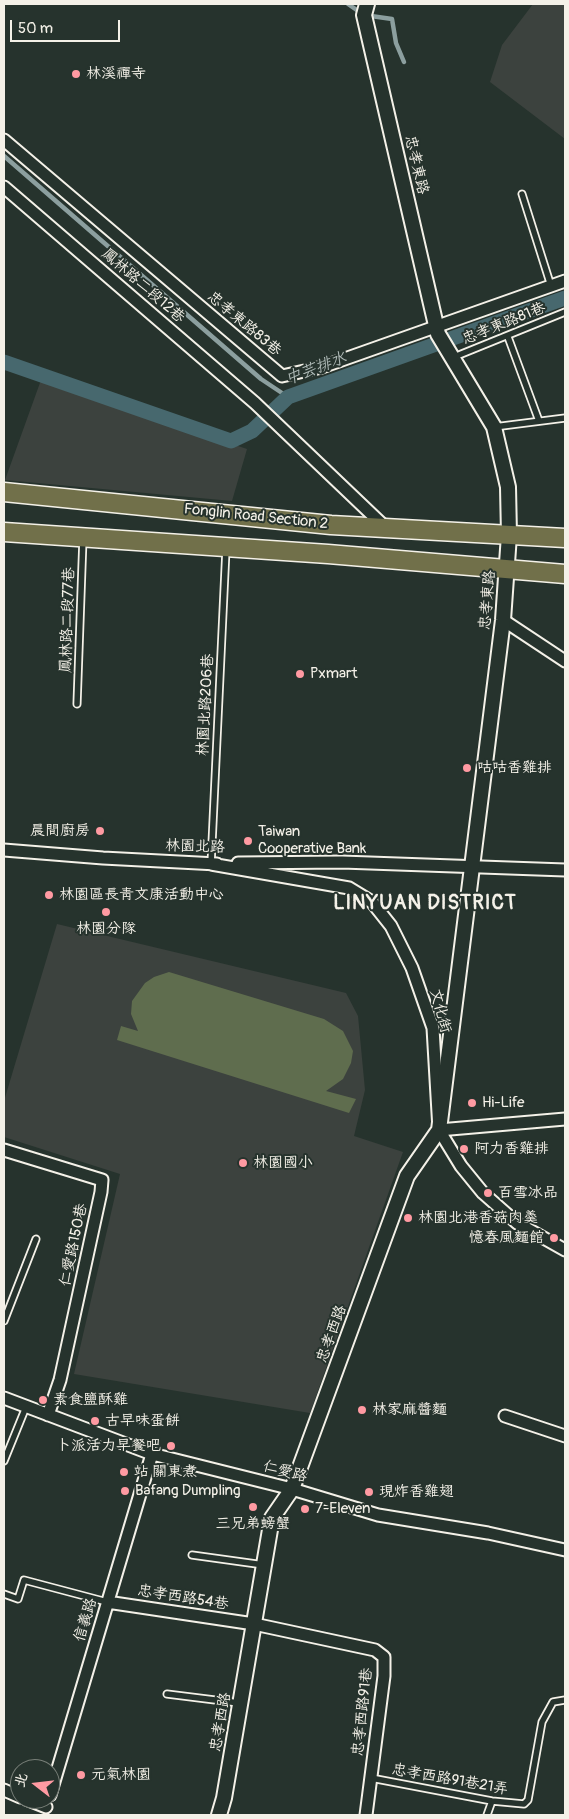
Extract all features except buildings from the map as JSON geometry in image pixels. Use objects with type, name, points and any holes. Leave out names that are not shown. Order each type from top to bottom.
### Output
[{"type":"main road","name":"Fonglin Road Section 2","points":[[4,492],[387,529],[565,538]]},
{"type":"main road","name":"Fonglin Road Section 2","points":[[4,532],[565,574]]},
{"type":"street","name":"忠孝東路","points":[[367,4],[364,15],[438,330],[449,354],[494,427],[508,487],[510,535],[504,620],[474,865]]},
{"type":"street","name":"忠孝東路83巷","points":[[7,148],[282,376],[322,367],[438,330],[565,281]]},
{"type":"street","name":"鳳林路二段12巷","points":[[4,187],[261,408],[387,529]]},
{"type":"street","points":[[504,620],[565,661]]},
{"type":"street","name":"林園北路","points":[[4,850],[211,864],[342,862],[474,865],[565,870]]},
{"type":"street","name":"文化街","points":[[211,864],[349,888],[372,902],[391,926],[412,968],[433,1028],[439,1130],[461,1166],[483,1193],[517,1223],[565,1250]]},
{"type":"street","name":"忠孝西路","points":[[219,1815],[272,1518],[292,1489],[407,1176],[439,1130],[474,865]]},
{"type":"street","points":[[439,1130],[565,1119]]},
{"type":"street","name":"仁愛路150巷","points":[[4,1150],[102,1180],[60,1380],[48,1415]]},
{"type":"street","name":"仁愛路","points":[[4,1398],[152,1454],[292,1489],[378,1515],[488,1532],[565,1550]]},
{"type":"street","points":[[505,1416],[565,1436]]},
{"type":"street","name":"信義路","points":[[60,1762],[152,1454]]},
{"type":"street","name":"忠孝西路54巷","points":[[108,1602],[254,1624]]},
{"type":"street","name":"忠孝西路91巷","points":[[254,1624],[374,1650],[384,1657],[384,1676],[366,1815]]},
{"type":"lane","points":[[522,194],[551,286]]},
{"type":"lane","name":"忠孝東路81巷","points":[[449,354],[508,337],[565,312]]},
{"type":"lane","points":[[508,337],[539,421]]},
{"type":"lane","points":[[494,427],[565,418]]},
{"type":"lane","name":"鳳林路二段77巷","points":[[77,704],[83,537]]},
{"type":"lane","name":"林園北路206巷","points":[[211,864],[226,548]]},
{"type":"lane","points":[[4,1321],[36,1239]]},
{"type":"lane","points":[[4,1461],[26,1407]]},
{"type":"lane","points":[[192,1556],[264,1565]]},
{"type":"lane","points":[[4,1594],[18,1599],[24,1580],[108,1602]]},
{"type":"lane","points":[[167,1694],[240,1704]]},
{"type":"lane","name":"忠孝西路91巷21弄","points":[[371,1778],[492,1801],[524,1804],[528,1800],[542,1722],[553,1702],[565,1700]]},
{"type":"lane","points":[[487,1815],[492,1801]]},
{"type":"shaded area","points":[[533,4],[565,4],[565,139],[490,82],[502,45]]},
{"type":"shaded area","points":[[41,380],[247,449],[232,501],[5,480]]},
{"type":"shaded area","name":"林園國小","points":[[57,924],[346,993],[358,1016],[365,1090],[354,1136],[403,1152],[310,1413],[74,1374],[120,1174],[4,1137],[4,1101]]},
{"type":"green space","points":[[169,972],[324,1019],[343,1031],[353,1051],[351,1063],[343,1079],[326,1091],[356,1099],[349,1113],[117,1040],[121,1026],[138,1031],[131,1014],[132,1001],[145,983],[154,977]]},
{"type":"waterway","points":[[348,4],[364,15],[392,19],[396,43],[404,62]]},
{"type":"waterway","points":[[4,156],[261,379],[288,397]]},
{"type":"waterway","name":"中芸排水","points":[[4,362],[231,441],[252,431],[288,397],[565,298]]},
{"type":"place","name":"林溪禪寺","points":[[76,74]]},
{"type":"place","name":"Pxmart","points":[[300,674]]},
{"type":"place","name":"咕咕香雞排","points":[[467,768]]},
{"type":"place","name":"晨間廚房","points":[[100,831]]},
{"type":"place","name":"Taiwan Cooperative Bank","points":[[248,841]]},
{"type":"place","name":"林園區長青文康活動中心","points":[[49,895]]},
{"type":"place","name":"林園分隊","points":[[106,912]]},
{"type":"place","name":"Hi-Life","points":[[472,1103]]},
{"type":"place","name":"阿力香雞排","points":[[464,1149]]},
{"type":"place","name":"林園國小","points":[[243,1163]]},
{"type":"place","name":"百雪冰品","points":[[488,1193]]},
{"type":"place","name":"林園北港香菇肉羮","points":[[408,1218]]},
{"type":"place","name":"憶春風麵館","points":[[554,1238]]},
{"type":"place","name":"素食鹽酥雞","points":[[43,1400]]},
{"type":"place","name":"林家麻醬麵","points":[[362,1410]]},
{"type":"place","name":"古早味蛋餅","points":[[95,1421]]},
{"type":"place","name":"卜派活力早餐吧","points":[[171,1446]]},
{"type":"place","name":"站 關東煮","points":[[124,1472]]},
{"type":"place","name":"Bafang Dumpling","points":[[125,1491]]},
{"type":"place","name":"現炸香雞翅","points":[[369,1492]]},
{"type":"place","name":"三兄弟螃蟹","points":[[253,1507]]},
{"type":"place","name":"7-Eleven","points":[[305,1509]]},
{"type":"place","name":"元氣林園","points":[[81,1775]]},
{"type":"district","name":"LINYUAN DISTRICT","points":[[425,904]]}]
